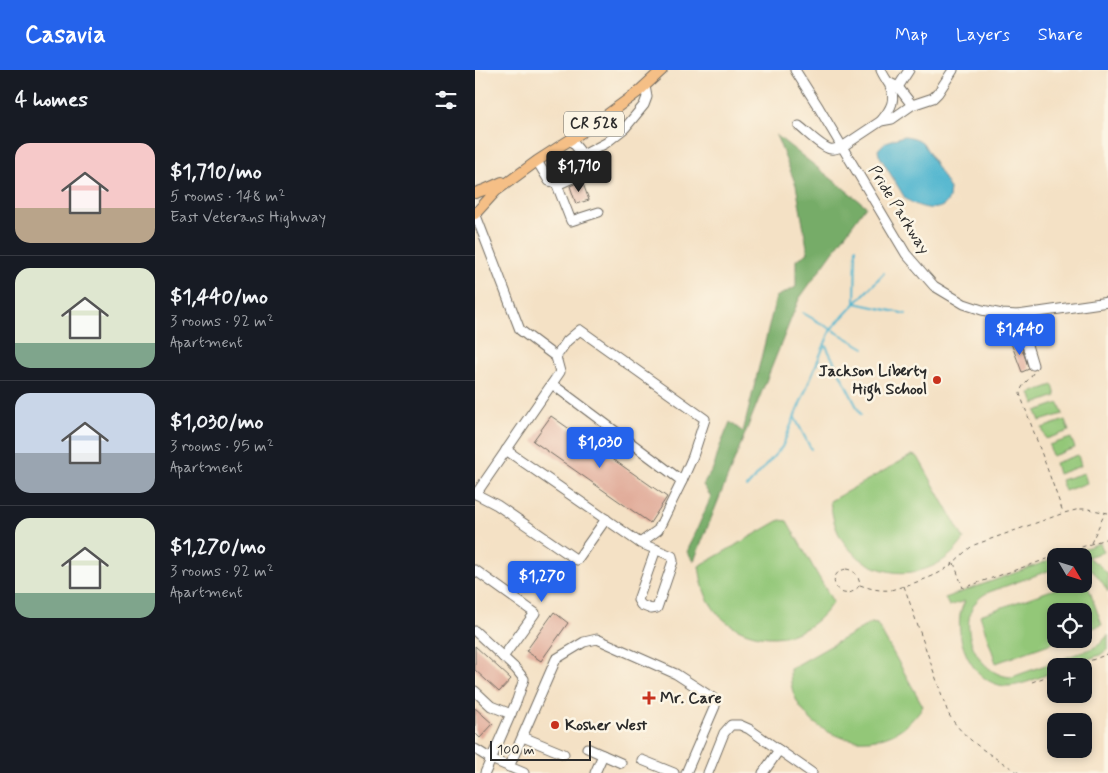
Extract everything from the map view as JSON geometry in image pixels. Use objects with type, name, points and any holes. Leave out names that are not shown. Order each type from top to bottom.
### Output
[{"type":"main road","name":"CR 528","points":[[475,213],[496,191],[537,161],[571,140],[645,86],[657,72]]},
{"type":"main road","points":[[475,193],[521,172]]},
{"type":"street","name":"Pride Parkway","points":[[795,70],[906,254],[934,286],[964,304],[1002,314],[1017,314],[1108,302]]},
{"type":"street","points":[[799,126],[825,146],[830,149],[836,149],[881,121],[889,112],[893,99],[892,90],[881,70]]},
{"type":"street","points":[[898,87],[909,70]]},
{"type":"street","points":[[881,121],[892,119],[912,105],[933,98],[953,70]]},
{"type":"street","points":[[888,82],[898,87],[912,105]]},
{"type":"street","points":[[554,165],[572,157],[583,155],[606,143],[625,128],[644,106],[647,97],[645,86]]},
{"type":"street","points":[[537,161],[549,181],[556,184],[591,170],[589,161],[571,140]]},
{"type":"street","points":[[550,153],[558,177],[556,184],[571,221],[599,212]]},
{"type":"street","points":[[475,213],[520,330],[556,357],[560,372],[476,493],[497,505],[577,560],[606,519]]},
{"type":"street","points":[[1017,314],[1033,365]]},
{"type":"street","points":[[556,357],[567,341],[580,330],[705,419],[693,456],[659,530],[641,543]]},
{"type":"street","points":[[552,384],[682,481]]},
{"type":"street","points":[[506,450],[641,543],[672,556],[673,561],[657,608],[651,608],[641,605],[638,600],[656,550]]},
{"type":"street","points":[[475,570],[535,613],[503,657]]},
{"type":"street","points":[[475,631],[516,669],[524,679],[517,700],[485,773]]},
{"type":"street","points":[[509,767],[557,659],[584,642],[597,639],[676,674],[713,698],[715,706],[686,773]]},
{"type":"street","points":[[475,691],[491,706],[511,714]]},
{"type":"street","points":[[708,773],[724,733],[731,726],[740,725],[749,729],[812,773]]},
{"type":"street","points":[[523,737],[564,754]]},
{"type":"street","points":[[587,748],[621,763]]},
{"type":"street","points":[[475,749],[491,759],[524,773]]},
{"type":"street","points":[[763,773],[779,750]]},
{"type":"street","points":[[595,773],[603,755]]},
{"type":"street","points":[[642,760],[674,773]]},
{"type":"path","points":[[1033,365],[1034,372],[1021,388],[1020,394],[1064,513]]},
{"type":"path","points":[[860,585],[883,591],[903,586],[943,571],[974,545],[1080,509],[1107,513],[1091,544]]},
{"type":"path","points":[[954,562],[963,588],[1108,538]]},
{"type":"path","points":[[851,569],[857,575],[860,585],[852,593],[842,593],[835,586],[835,576],[841,570],[851,569]]},
{"type":"path","points":[[903,586],[948,713],[953,722],[971,740],[1019,773]]},
{"type":"path","points":[[1092,660],[1108,654]]},
{"type":"path","points":[[1032,682],[1047,676]]},
{"type":"green space","points":[[776,135],[866,206],[799,299],[694,561],[687,552],[711,497],[703,485],[714,467],[730,422],[743,432],[776,297],[796,287],[796,260],[808,253],[796,185]]},
{"type":"green space","points":[[1053,385],[1056,396],[1034,404],[1030,393]]},
{"type":"green space","points":[[1059,403],[1063,414],[1040,421],[1036,411]]},
{"type":"green space","points":[[1065,420],[1069,431],[1046,439],[1042,428]]},
{"type":"green space","points":[[1071,438],[1075,448],[1052,456],[1049,445]]},
{"type":"green space","points":[[912,455],[918,457],[964,539],[952,553],[938,564],[922,570],[905,573],[888,571],[871,565],[856,555],[843,541],[836,527],[830,501]]},
{"type":"green space","points":[[1078,455],[1081,466],[1058,474],[1055,463]]},
{"type":"green space","points":[[1084,473],[1087,483],[1065,491],[1061,480]]},
{"type":"green space","points":[[780,520],[787,521],[833,602],[815,622],[795,633],[768,637],[754,635],[729,623],[718,614],[706,594],[699,566]]},
{"type":"green space","points":[[1100,543],[1104,552],[1093,555],[1093,548],[1085,548]]},
{"type":"green space","points":[[1047,561],[1047,571],[989,592],[977,600],[971,612],[969,626],[971,640],[977,654],[986,666],[998,674],[1012,677],[1047,664],[1047,674],[1011,686],[994,683],[984,678],[969,660],[961,637],[960,615],[965,601],[949,606],[945,598]]},
{"type":"green space","points":[[1093,561],[1108,574],[1108,592],[1103,584],[1093,572]]},
{"type":"green space","points":[[1047,592],[1090,593],[1102,625],[1092,628],[1092,603],[1047,603],[1047,645],[996,663],[980,615]]},
{"type":"green space","points":[[871,623],[877,624],[923,706],[917,715],[892,734],[877,739],[848,739],[820,727],[809,718],[793,692],[790,669]]},
{"type":"green space","points":[[1108,635],[1108,649],[1091,658],[1065,658],[1093,648],[1100,644]]},
{"type":"water","points":[[904,136],[914,138],[923,143],[950,189],[946,204],[941,207],[922,207],[905,198],[879,155],[878,150],[883,144]]},
{"type":"building","points":[[582,181],[589,200],[576,204],[570,186]]},
{"type":"building","points":[[1019,340],[1029,369],[1022,372],[1011,343]]},
{"type":"building","points":[[551,416],[667,497],[650,523],[533,441]]},
{"type":"building","points":[[554,612],[568,623],[541,661],[526,651]]},
{"type":"building","points":[[475,646],[511,679],[499,692],[475,670]]},
{"type":"building","points":[[475,708],[493,724],[480,738],[475,733]]},
{"type":"waterway","points":[[856,248],[855,303],[906,314]]},
{"type":"waterway","points":[[747,487],[782,447],[831,329],[884,273]]},
{"type":"waterway","points":[[803,313],[864,348]]},
{"type":"waterway","points":[[826,346],[861,415]]},
{"type":"waterway","points":[[795,418],[811,449]]},
{"type":"place","name":"Jackson Liberty High School","points":[[937,380]]},
{"type":"place","name":"Mr. Care","points":[[649,698]]},
{"type":"place","name":"Kosher West","points":[[555,725]]}]
